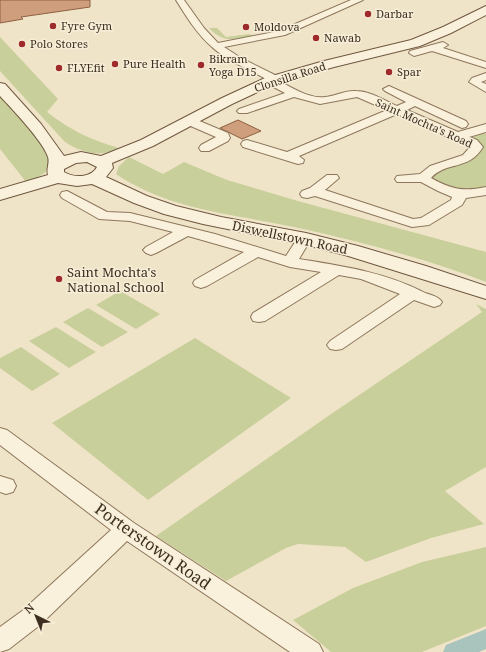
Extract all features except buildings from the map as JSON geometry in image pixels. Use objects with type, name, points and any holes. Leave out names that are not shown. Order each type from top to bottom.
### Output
[{"type":"street","name":"Saint Mochta's Road","points":[[180,0],[204,34],[216,46],[295,93],[320,101],[344,95],[360,95],[476,145],[477,150],[461,160],[428,172],[424,178]]},
{"type":"street","points":[[216,46],[282,33],[359,0]]},
{"type":"street","name":"Clonsilla Road","points":[[58,172],[64,179],[79,181],[227,101],[273,80],[329,64],[415,43],[447,30],[486,10]]},
{"type":"street","points":[[414,53],[446,44]]},
{"type":"street","points":[[433,48],[486,65]]},
{"type":"street","points":[[486,76],[474,82],[486,89]]},
{"type":"street","points":[[407,84],[385,91],[460,119]]},
{"type":"street","points":[[0,87],[45,138],[57,156],[58,172]]},
{"type":"street","points":[[243,109],[295,93]]},
{"type":"street","points":[[247,144],[294,158],[395,109],[415,102]]},
{"type":"street","points":[[190,121],[224,136],[224,138],[220,141],[205,148]]},
{"type":"street","points":[[458,136],[486,128]]},
{"type":"street","points":[[45,138],[65,151],[82,158]]},
{"type":"street","points":[[0,195],[58,172],[67,160],[82,158]]},
{"type":"street","name":"Diswellstown Road","points":[[82,158],[90,158],[98,170],[137,198],[169,209],[209,220],[304,239],[384,259],[486,293]]},
{"type":"street","points":[[332,178],[310,193],[394,218],[417,223],[424,222],[454,204],[457,202],[460,195]]},
{"type":"street","points":[[402,179],[424,178],[427,181],[460,195],[470,195],[486,190]]},
{"type":"street","points":[[67,195],[104,216],[130,217],[210,237],[290,262],[365,275],[434,302]]},
{"type":"street","points":[[151,250],[186,231]]},
{"type":"street","points":[[290,262],[304,239]]},
{"type":"street","points":[[201,283],[256,252]]},
{"type":"street","points":[[259,317],[336,270]]},
{"type":"street","points":[[336,345],[413,293]]},
{"type":"street","name":"Porterstown Road","points":[[2,440],[126,529],[310,652]]},
{"type":"street","points":[[0,641],[31,618],[126,529]]},
{"type":"green space","points":[[209,28],[217,28],[226,37],[249,34],[254,36],[230,39],[214,33]]},
{"type":"green space","points":[[0,37],[58,99],[47,112],[81,134],[119,148],[110,152],[94,153],[78,149],[64,141],[0,71]]},
{"type":"green space","points":[[0,96],[52,156],[47,170],[27,183],[0,149]]},
{"type":"green space","points":[[484,133],[486,134],[486,187],[463,192],[431,179],[434,174],[472,159],[478,155],[483,149],[483,146],[474,140],[473,137]]},
{"type":"green space","points":[[129,157],[163,174],[184,162],[227,180],[298,201],[486,252],[486,282],[439,265],[367,244],[294,227],[202,209],[158,196],[136,186],[116,174],[119,166]]},
{"type":"green space","points":[[120,291],[160,314],[136,329],[96,305]]},
{"type":"green space","points":[[476,304],[486,309],[486,467],[445,491],[484,524],[431,538],[366,562],[345,547],[298,544],[286,548],[226,581],[156,536],[331,414],[482,312]]},
{"type":"green space","points":[[88,308],[128,332],[102,347],[63,322]]},
{"type":"green space","points":[[56,327],[96,352],[69,368],[29,341]]},
{"type":"green space","points":[[195,338],[291,398],[148,500],[52,423]]},
{"type":"green space","points":[[21,347],[60,374],[32,391],[0,368],[0,358]]},
{"type":"green space","points":[[486,547],[486,626],[422,652],[331,652],[293,620],[353,588],[422,562]]},
{"type":"waterway","points":[[454,652],[486,639]]},
{"type":"place","name":"Darbar","points":[[368,14]]},
{"type":"place","name":"Fyre Gym","points":[[53,26]]},
{"type":"place","name":"Moldova","points":[[246,27]]},
{"type":"place","name":"Nawab","points":[[316,38]]},
{"type":"place","name":"Polo Stores","points":[[22,44]]},
{"type":"place","name":"Pure Health","points":[[115,64]]},
{"type":"place","name":"Bikram Yoga D15","points":[[201,65]]},
{"type":"place","name":"FLYEfit","points":[[59,68]]},
{"type":"place","name":"Spar","points":[[389,72]]},
{"type":"place","name":"Saint Mochta's National School","points":[[59,279]]}]
